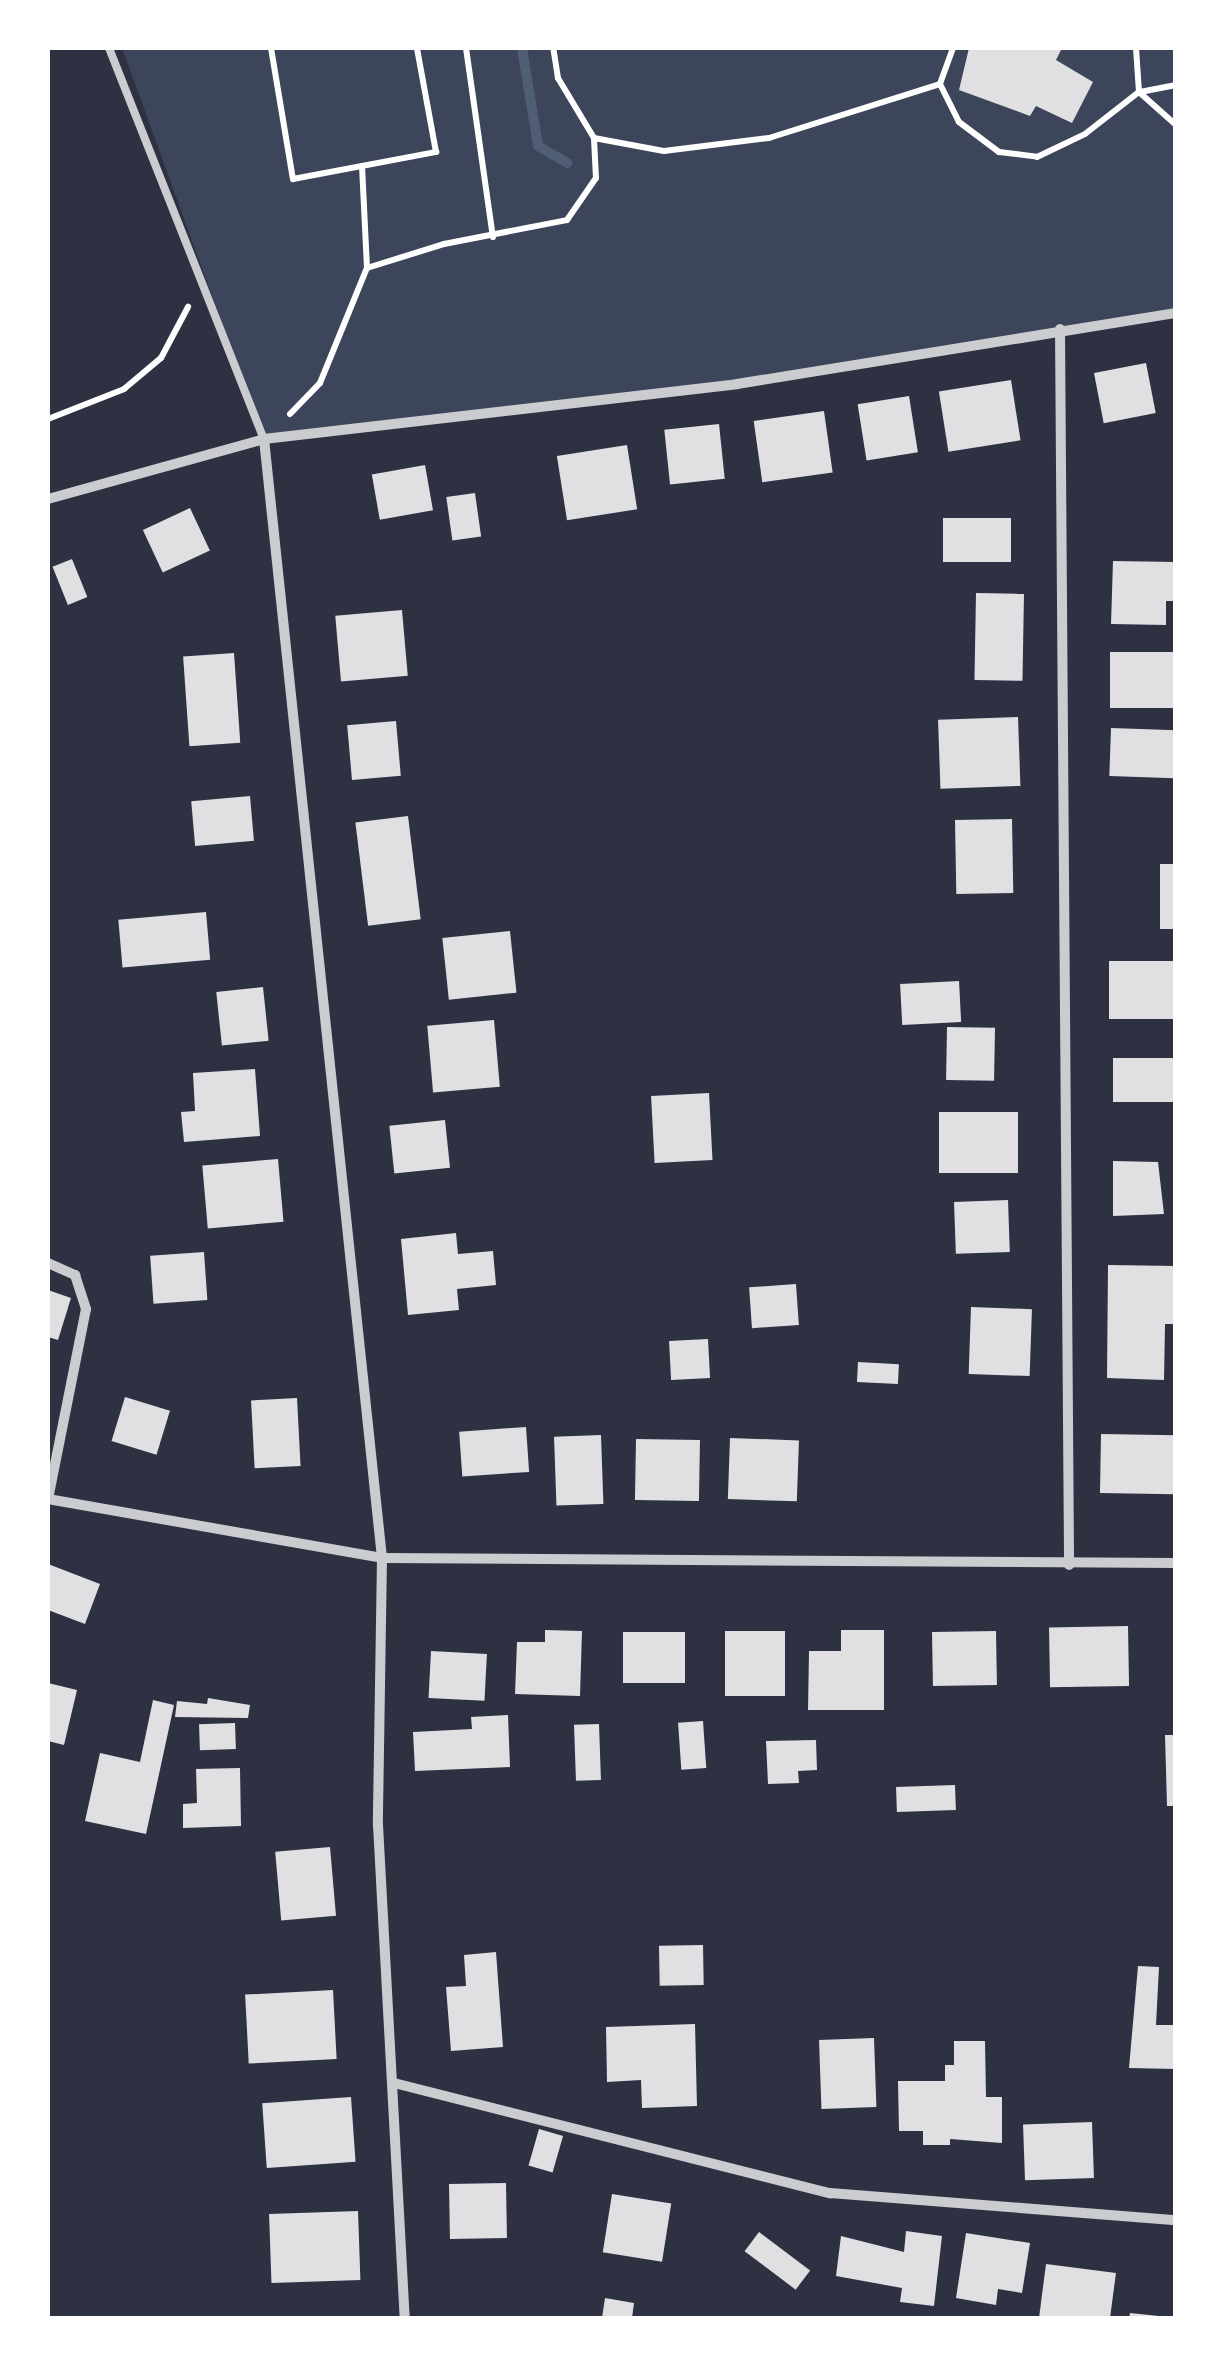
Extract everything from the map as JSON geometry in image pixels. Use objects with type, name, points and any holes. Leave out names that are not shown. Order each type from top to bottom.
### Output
[{"type":"street","points":[[48,499],[264,439],[738,384],[1176,313]]},
{"type":"street","points":[[1060,330],[1069,1565]]},
{"type":"street","points":[[264,439],[382,1558],[378,1824],[405,2318]]},
{"type":"street","points":[[48,1262],[75,1275],[86,1309],[48,1499],[382,1558],[1176,1563]]},
{"type":"street","points":[[394,2083],[830,2192],[1176,2220]]},
{"type":"lane","points":[[109,48],[197,279],[264,439]]},
{"type":"path","points":[[271,48],[293,179],[436,152],[417,48]]},
{"type":"path","points":[[466,48],[493,237]]},
{"type":"path","points":[[367,268],[444,244],[567,220],[596,178],[594,138],[558,78],[554,48]]},
{"type":"path","points":[[953,48],[940,84],[959,122],[999,152],[1037,158],[1085,134],[1140,92],[1176,84]]},
{"type":"path","points":[[1136,48],[1140,92],[1176,125]]},
{"type":"path","points":[[594,138],[664,150],[769,138],[940,84]]},
{"type":"path","points":[[264,439],[320,384],[367,268],[362,166]]},
{"type":"path","points":[[48,420],[124,389],[161,358],[186,316],[197,279]]},
{"type":"shaded area","points":[[122,48],[1175,48],[1175,315],[737,384],[264,439]]},
{"type":"building","points":[[969,48],[1062,48],[1056,60],[1093,82],[1072,123],[1036,106],[1030,116],[959,90]]},
{"type":"building","points":[[1146,363],[1156,413],[1104,423],[1094,373]]},
{"type":"building","points":[[1011,380],[1021,440],[948,452],[939,391]]},
{"type":"building","points":[[909,396],[918,452],[867,460],[858,404]]},
{"type":"building","points":[[824,411],[833,472],[762,482],[754,421]]},
{"type":"building","points":[[719,424],[725,479],[670,484],[664,430]]},
{"type":"building","points":[[627,445],[637,509],[567,520],[557,456]]},
{"type":"building","points":[[425,465],[433,510],[380,520],[372,474]]},
{"type":"building","points":[[475,493],[481,537],[452,541],[446,497]]},
{"type":"building","points":[[190,508],[210,551],[163,573],[143,530]]},
{"type":"building","points":[[943,518],[1011,518],[1011,562],[943,562]]},
{"type":"building","points":[[72,559],[87,597],[68,605],[53,567]]},
{"type":"building","points":[[1113,561],[1176,562],[1176,601],[1166,601],[1166,625],[1111,624]]},
{"type":"building","points":[[976,593],[1024,594],[1022,681],[974,680]]},
{"type":"building","points":[[402,610],[408,676],[341,682],[335,616]]},
{"type":"building","points":[[1110,652],[1176,652],[1176,708],[1110,708]]},
{"type":"building","points":[[234,653],[240,743],[189,746],[183,657]]},
{"type":"building","points":[[1018,717],[1020,786],[940,789],[938,720]]},
{"type":"building","points":[[396,721],[401,776],[352,780],[347,725]]},
{"type":"building","points":[[1111,728],[1176,730],[1174,778],[1109,776]]},
{"type":"building","points":[[250,796],[254,841],[195,846],[191,801]]},
{"type":"building","points":[[408,816],[421,919],[368,926],[355,822]]},
{"type":"building","points":[[1012,819],[1013,893],[956,894],[955,820]]},
{"type":"building","points":[[1160,864],[1176,864],[1176,929],[1160,929]]},
{"type":"building","points":[[206,912],[210,960],[123,967],[118,920]]},
{"type":"building","points":[[510,931],[516,993],[449,1000],[442,938]]},
{"type":"building","points":[[1109,961],[1176,961],[1176,1019],[1109,1019]]},
{"type":"building","points":[[959,981],[961,1022],[902,1025],[900,984]]},
{"type":"building","points":[[263,987],[269,1041],[222,1046],[216,992]]},
{"type":"building","points":[[494,1020],[500,1087],[433,1093],[427,1026]]},
{"type":"building","points":[[947,1027],[995,1028],[994,1081],[946,1080]]},
{"type":"building","points":[[1113,1058],[1176,1058],[1176,1102],[1113,1102]]},
{"type":"building","points":[[255,1069],[260,1136],[184,1142],[181,1112],[195,1111],[193,1073]]},
{"type":"building","points":[[709,1093],[713,1160],[655,1163],[651,1096]]},
{"type":"building","points":[[939,1112],[1018,1112],[1018,1173],[939,1173]]},
{"type":"building","points":[[445,1120],[450,1168],[394,1174],[389,1126]]},
{"type":"building","points":[[278,1159],[283,1222],[208,1228],[202,1166]]},
{"type":"building","points":[[1113,1161],[1158,1162],[1164,1214],[1113,1216]]},
{"type":"building","points":[[1008,1200],[1010,1252],[956,1254],[954,1202]]},
{"type":"building","points":[[456,1233],[458,1254],[493,1251],[496,1285],[457,1289],[459,1310],[408,1315],[401,1239]]},
{"type":"building","points":[[204,1252],[207,1300],[153,1304],[150,1256]]},
{"type":"building","points":[[1108,1265],[1176,1266],[1176,1324],[1165,1324],[1164,1380],[1107,1378]]},
{"type":"building","points":[[796,1284],[799,1325],[752,1328],[749,1287]]},
{"type":"building","points":[[48,1290],[71,1298],[58,1340],[48,1337]]},
{"type":"building","points":[[971,1307],[1032,1309],[1030,1376],[969,1374]]},
{"type":"building","points":[[708,1339],[710,1378],[671,1380],[669,1341]]},
{"type":"building","points":[[858,1362],[899,1364],[898,1384],[857,1382]]},
{"type":"building","points":[[125,1397],[170,1411],[156,1455],[112,1441]]},
{"type":"building","points":[[297,1398],[301,1466],[255,1468],[251,1400]]},
{"type":"building","points":[[526,1427],[529,1472],[462,1477],[459,1432]]},
{"type":"building","points":[[1101,1434],[1176,1435],[1175,1494],[1100,1493]]},
{"type":"building","points":[[601,1435],[603,1504],[556,1506],[554,1437]]},
{"type":"building","points":[[730,1438],[799,1440],[797,1501],[728,1499]]},
{"type":"building","points":[[636,1439],[700,1440],[699,1501],[635,1500]]},
{"type":"building","points":[[48,1564],[100,1584],[85,1624],[48,1610]]},
{"type":"building","points":[[1128,1626],[1129,1686],[1050,1687],[1049,1627]]},
{"type":"building","points":[[545,1630],[582,1631],[580,1696],[515,1694],[517,1642],[545,1642]]},
{"type":"building","points":[[841,1630],[884,1630],[884,1710],[808,1710],[809,1651],[841,1651]]},
{"type":"building","points":[[725,1631],[785,1631],[785,1696],[725,1696]]},
{"type":"building","points":[[996,1631],[997,1685],[933,1686],[932,1632]]},
{"type":"building","points":[[623,1632],[685,1632],[685,1683],[623,1683]]},
{"type":"building","points":[[431,1651],[487,1654],[484,1701],[429,1698]]},
{"type":"building","points":[[48,1683],[77,1690],[64,1745],[48,1741]]},
{"type":"building","points":[[208,1698],[250,1705],[248,1718],[175,1717],[177,1701],[207,1704]]},
{"type":"building","points":[[153,1700],[174,1705],[146,1834],[85,1821],[100,1753],[140,1762]]},
{"type":"building","points":[[508,1715],[510,1767],[415,1771],[413,1732],[472,1729],[471,1717]]},
{"type":"building","points":[[703,1721],[706,1768],[681,1770],[678,1723]]},
{"type":"building","points":[[235,1723],[236,1749],[200,1750],[199,1724]]},
{"type":"building","points":[[599,1724],[601,1780],[576,1781],[574,1725]]},
{"type":"building","points":[[1165,1735],[1176,1735],[1176,1806],[1167,1806]]},
{"type":"building","points":[[816,1740],[817,1770],[798,1771],[799,1783],[768,1784],[766,1741]]},
{"type":"building","points":[[240,1768],[241,1826],[183,1828],[183,1804],[197,1803],[196,1769]]},
{"type":"building","points":[[955,1785],[956,1810],[897,1812],[896,1787]]},
{"type":"building","points":[[330,1847],[336,1916],[281,1921],[275,1852]]},
{"type":"building","points":[[703,1945],[704,1985],[660,1986],[659,1946]]},
{"type":"building","points":[[496,1952],[503,2047],[451,2051],[446,1987],[466,1986],[464,1955]]},
{"type":"building","points":[[1138,1966],[1159,1967],[1156,2025],[1176,2025],[1176,2069],[1129,2068]]},
{"type":"building","points":[[333,1990],[337,2059],[249,2064],[245,1995]]},
{"type":"building","points":[[695,2024],[697,2106],[642,2108],[641,2080],[607,2082],[606,2027]]},
{"type":"building","points":[[874,2038],[876,2107],[821,2109],[819,2040]]},
{"type":"building","points":[[954,2041],[985,2041],[986,2097],[1002,2097],[1002,2143],[950,2139],[950,2145],[923,2145],[923,2131],[899,2131],[898,2081],[945,2081],[945,2065],[954,2065]]},
{"type":"building","points":[[351,2097],[356,2162],[267,2168],[262,2103]]},
{"type":"building","points":[[1092,2122],[1094,2178],[1025,2180],[1023,2124]]},
{"type":"building","points":[[539,2129],[563,2136],[553,2172],[529,2166]]},
{"type":"building","points":[[506,2183],[507,2238],[450,2239],[449,2184]]},
{"type":"building","points":[[612,2194],[671,2203],[662,2262],[603,2252]]},
{"type":"building","points":[[358,2211],[360,2280],[271,2283],[269,2214]]},
{"type":"building","points":[[906,2231],[942,2236],[934,2306],[900,2302],[902,2288],[836,2276],[841,2236],[904,2252]]},
{"type":"building","points":[[759,2232],[810,2271],[796,2290],[745,2251]]},
{"type":"building","points":[[966,2233],[1030,2243],[1022,2293],[998,2289],[996,2305],[956,2298]]},
{"type":"building","points":[[1046,2264],[1116,2273],[1110,2318],[1039,2318]]},
{"type":"building","points":[[605,2298],[634,2303],[632,2318],[602,2318]]},
{"type":"building","points":[[1130,2313],[1159,2316],[1159,2318],[1129,2318]]},
{"type":"waterway","points":[[522,48],[538,146],[568,163]]}]
